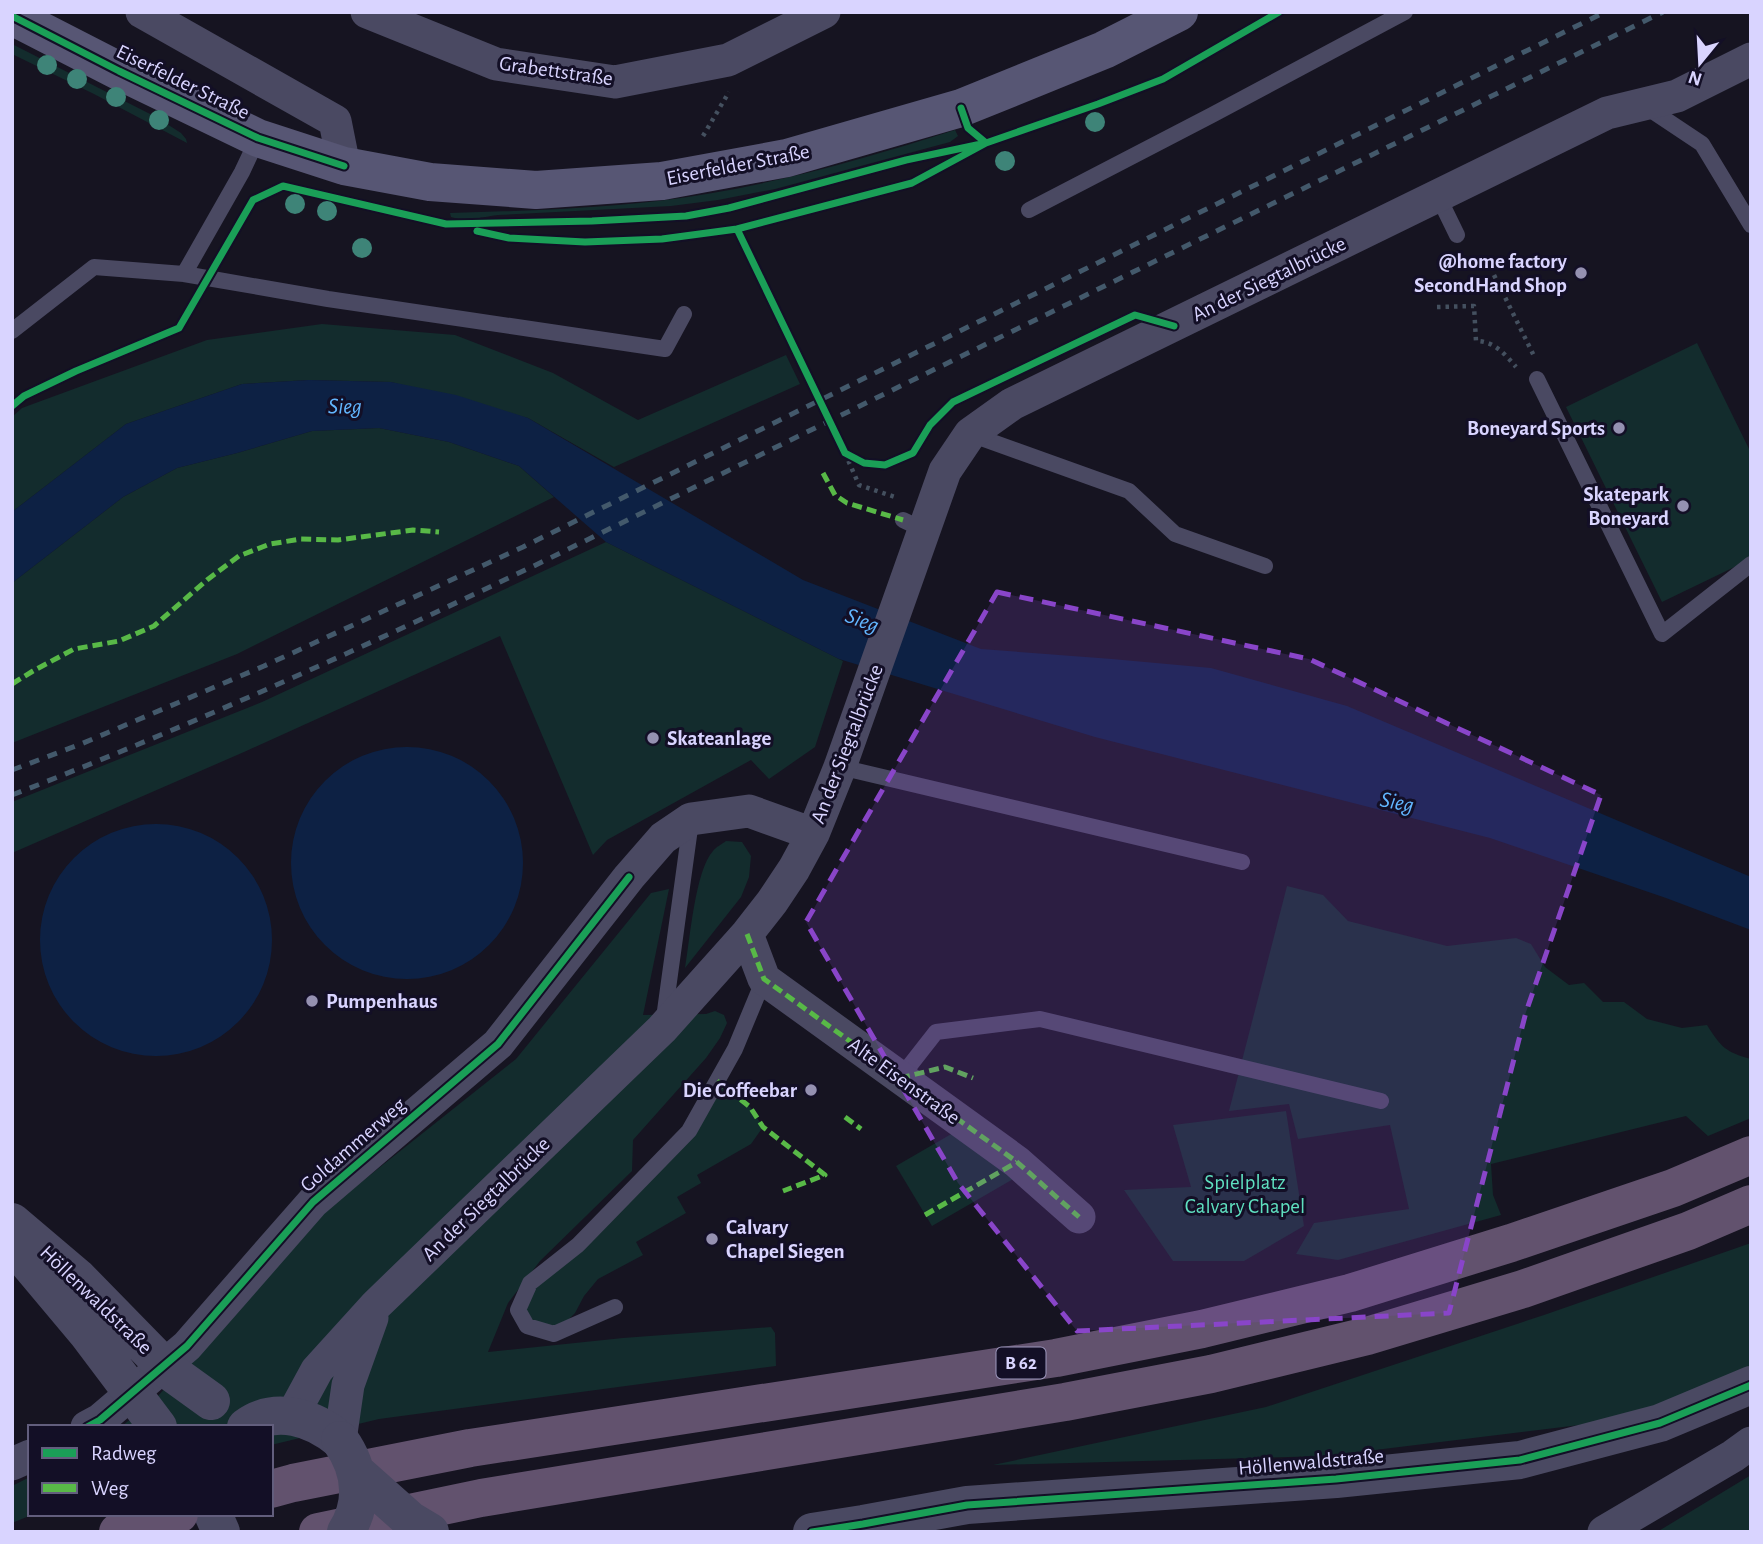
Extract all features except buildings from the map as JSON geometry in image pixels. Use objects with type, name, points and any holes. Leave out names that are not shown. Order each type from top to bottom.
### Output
[{"type":"highway","name":"B 62","points":[[273,1488],[470,1448],[1056,1357],[1202,1329],[1350,1293],[1511,1243],[1673,1188],[1751,1155]]},
{"type":"highway","name":"B 62","points":[[318,1532],[481,1498],[1065,1402],[1211,1374],[1367,1336],[1523,1289],[1688,1231],[1751,1204]]},
{"type":"highway","points":[[118,1532],[172,1516]]},
{"type":"main road","name":"Eiserfelder Straße","points":[[12,16],[258,138],[344,166],[430,182],[536,190],[662,181],[788,158],[961,108],[1104,50],[1179,12]]},
{"type":"street","points":[[142,12],[335,121],[344,166]]},
{"type":"street","name":"Grabettstraße","points":[[367,12],[496,64],[615,82],[728,60],[824,12]]},
{"type":"street","name":"An der Siegtalbrücke","points":[[292,1416],[317,1370],[376,1306],[662,1029],[772,902],[813,834],[840,767],[914,525],[970,434],[1012,404],[1607,113],[1676,96],[1751,60]]},
{"type":"street","name":"Goldammerweg","points":[[91,1425],[187,1346],[313,1202],[498,1044],[629,877],[663,838],[691,819],[749,811],[813,834]]},
{"type":"street","points":[[747,934],[764,979]]},
{"type":"street","name":"Alte Eisenstraße","points":[[764,979],[1017,1162],[1079,1217]]},
{"type":"street","name":"Höllenwaldstraße","points":[[12,1222],[78,1278],[168,1370],[249,1425],[265,1418],[292,1416],[318,1424],[410,1520],[430,1532]]},
{"type":"street","name":"Höllenwaldstraße","points":[[12,1243],[88,1334],[156,1425]]},
{"type":"street","name":"An der Siegtalbrücke","points":[[348,1456],[348,1385],[376,1306]]},
{"type":"street","name":"Höllenwaldstraße","points":[[811,1532],[850,1528],[967,1505],[1336,1479],[1520,1460],[1660,1423],[1751,1385]]},
{"type":"street","points":[[1604,1532],[1751,1443]]},
{"type":"street","points":[[12,1464],[28,1456]]},
{"type":"street","points":[[346,1532],[356,1510],[359,1491],[348,1456]]},
{"type":"street","points":[[214,1516],[221,1532]]},
{"type":"lane","points":[[1029,210],[1405,12]]},
{"type":"lane","points":[[1642,104],[1702,144],[1751,225]]},
{"type":"lane","points":[[184,274],[242,172],[258,138]]},
{"type":"lane","points":[[1438,196],[1457,234]]},
{"type":"lane","points":[[12,331],[94,267],[184,274],[328,299],[665,349],[684,314]]},
{"type":"lane","points":[[1536,379],[1662,634],[1751,564]]},
{"type":"lane","points":[[970,434],[1129,491],[1175,534],[1265,566]]},
{"type":"lane","points":[[840,767],[1242,862]]},
{"type":"lane","points":[[662,1029],[691,819]]},
{"type":"lane","points":[[615,1307],[554,1334],[527,1326],[518,1310],[530,1283],[578,1245],[689,1131],[736,1049],[764,979]]},
{"type":"lane","points":[[900,1078],[936,1032],[1040,1019],[1381,1101]]},
{"type":"path","points":[[678,178],[736,81],[712,63]]},
{"type":"path","points":[[1494,275],[1543,376],[1536,379]]},
{"type":"path","points":[[1437,307],[1474,306],[1476,341],[1483,341]]},
{"type":"path","points":[[1528,346],[1535,343]]},
{"type":"path","points":[[845,453],[859,485],[897,498]]},
{"type":"highlighted area","points":[[997,592],[1309,659],[1601,795],[1526,1012],[1449,1313],[1077,1331],[958,1183],[806,922]]},
{"type":"green space","points":[[12,44],[156,117],[181,133],[187,143],[12,54]]},
{"type":"green space","points":[[955,130],[958,136],[950,142],[775,189],[718,200],[671,206],[498,215],[469,219],[451,217],[450,213],[606,206],[696,196],[808,173]]},
{"type":"green space","points":[[322,324],[455,335],[553,373],[638,420],[786,355],[800,384],[614,467],[528,418],[391,382],[309,380],[242,384],[126,424],[12,512],[12,417],[22,408],[207,340]]},
{"type":"green space","name":"Skatepark Boneyard","points":[[1697,343],[1751,453],[1751,559],[1662,602],[1566,407]]},
{"type":"green space","points":[[379,428],[449,442],[519,466],[554,497],[237,654],[12,743],[12,583],[123,497],[177,468],[312,431]]},
{"type":"green space","points":[[606,542],[843,661],[815,747],[769,779],[751,760],[607,840],[593,855],[500,636],[12,853],[12,802],[262,702]]},
{"type":"green space","points":[[726,841],[742,842],[751,856],[749,877],[741,897],[685,968],[694,906],[702,874],[713,851]]},
{"type":"green space","points":[[1287,886],[1323,895],[1348,921],[1447,946],[1516,938],[1531,944],[1545,967],[1569,985],[1584,983],[1603,1002],[1624,1002],[1647,1019],[1682,1028],[1707,1025],[1724,1048],[1751,1059],[1751,1118],[1708,1136],[1686,1116],[1491,1164],[1493,1195],[1501,1215],[1338,1260],[1296,1254],[1314,1223],[1409,1209],[1390,1125],[1298,1139],[1289,1104],[1229,1111]]},
{"type":"green space","points":[[669,889],[643,1015],[706,1014],[715,1011],[724,1015],[727,1023],[706,1058],[633,1140],[632,1171],[540,1261],[508,1303],[488,1352],[771,1327],[775,1333],[776,1366],[379,1419],[273,1445],[273,1425],[123,1425],[158,1396],[321,1214],[516,1059],[651,893]]},
{"type":"green space","points":[[717,1081],[750,1107],[763,1127],[751,1144],[697,1175],[701,1183],[677,1197],[686,1213],[636,1242],[643,1255],[598,1279],[575,1313],[554,1334],[518,1310],[530,1283],[689,1131]]},
{"type":"green space","name":"Spielplatz Calvary Chapel","points":[[1286,1111],[1304,1226],[1244,1261],[1173,1261],[1124,1190],[1191,1187],[1173,1125]]},
{"type":"green space","points":[[953,1133],[1015,1178],[932,1226],[896,1166]]},
{"type":"green space","points":[[1751,1243],[1751,1366],[1629,1419],[1326,1456],[993,1465],[1266,1407]]},
{"type":"green space","points":[[1751,1475],[1751,1532],[1657,1532]]},
{"type":"green space","points":[[28,1478],[29,1516],[12,1523],[12,1486]]},
{"type":"water","name":"Sieg","points":[[309,380],[391,382],[456,395],[528,418],[803,580],[981,649],[1211,668],[1347,706],[1751,877],[1751,930],[1490,838],[1095,737],[839,659],[606,542],[519,466],[449,442],[379,428],[312,431],[177,468],[123,497],[12,583],[12,512],[126,424],[242,384]]},
{"type":"water","points":[[396,747],[418,747],[462,760],[481,773],[497,789],[515,818],[523,863],[515,908],[504,928],[481,953],[452,971],[418,979],[396,979],[352,966],[333,953],[317,937],[299,908],[291,874],[291,852],[304,808],[317,789],[333,773],[362,755]]},
{"type":"water","points":[[156,824],[179,826],[200,833],[238,858],[263,896],[270,917],[270,963],[263,984],[238,1022],[200,1047],[179,1054],[156,1056],[133,1054],[112,1047],[74,1022],[49,984],[42,963],[40,940],[42,917],[49,896],[74,858],[112,833],[133,826]]},
{"type":"railway","points":[[12,770],[81,744],[264,666],[523,547],[1605,12]]},
{"type":"railway","points":[[12,795],[214,712],[544,561],[1663,12]]},
{"type":"marked path","points":[[823,473],[835,495],[847,503],[903,520]]},
{"type":"marked path","points":[[12,684],[74,649],[119,641],[154,626],[239,556],[270,544],[301,539],[338,540],[413,530],[439,532]]},
{"type":"marked path","points":[[747,934],[764,979],[1017,1162],[1079,1217]]},
{"type":"marked path","points":[[900,1078],[945,1067],[973,1078]]},
{"type":"marked path","points":[[717,1081],[750,1107],[763,1127],[825,1175],[783,1191]]},
{"type":"marked path","points":[[845,1117],[861,1129]]},
{"type":"marked path","points":[[925,1215],[1017,1162]]},
{"type":"cycle path","points":[[12,406],[24,396],[76,371],[179,328],[253,200],[283,186],[446,224],[686,216],[729,208],[906,160],[986,143],[1163,79],[1279,12]]},
{"type":"cycle path","points":[[12,16],[258,138],[344,166]]},
{"type":"cycle path","points":[[477,231],[509,238],[585,242],[662,239],[737,229],[912,183],[986,143],[968,128],[961,108]]},
{"type":"cycle path","points":[[737,229],[845,453],[864,463],[885,465],[913,453],[930,425],[953,402],[1135,315],[1174,326]]},
{"type":"cycle path","points":[[91,1425],[187,1346],[313,1202],[498,1044],[629,877]]},
{"type":"cycle path","points":[[812,1532],[967,1505],[1336,1479],[1520,1460],[1660,1423],[1751,1385]]},
{"type":"place","name":"@home factory SecondHand Shop","points":[[1581,273]]},
{"type":"place","name":"Boneyard Sports","points":[[1619,428]]},
{"type":"place","name":"Skatepark Boneyard","points":[[1683,506]]},
{"type":"place","name":"Skateanlage","points":[[653,738]]},
{"type":"place","name":"Pumpenhaus","points":[[312,1001]]},
{"type":"place","name":"Die Coffeebar","points":[[811,1090]]},
{"type":"place","name":"Calvary Chapel Siegen","points":[[712,1239]]}]
